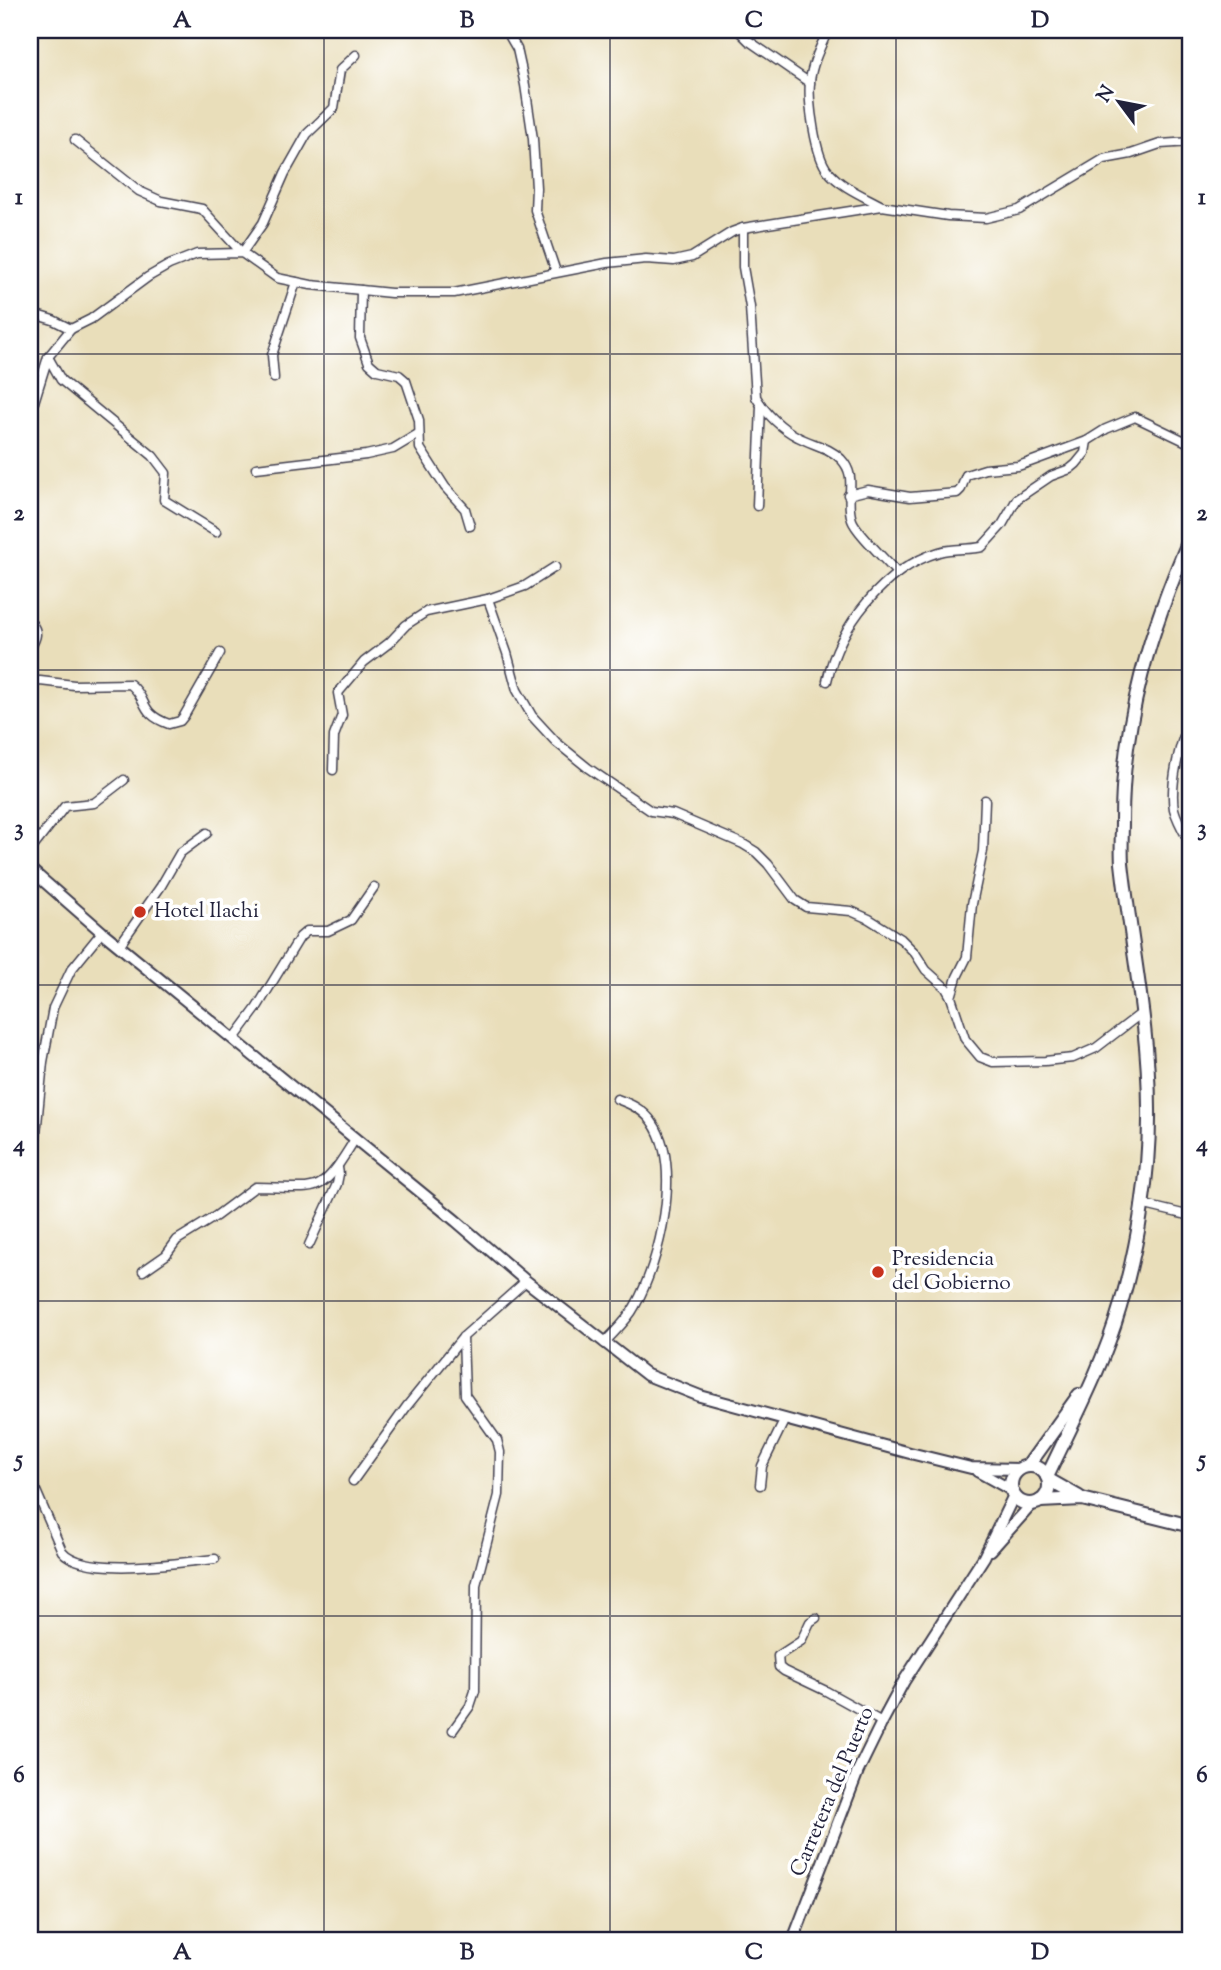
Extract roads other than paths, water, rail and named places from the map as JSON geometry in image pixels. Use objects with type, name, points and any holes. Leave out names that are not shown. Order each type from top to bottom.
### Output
[{"type":"main road","points":[[1036,1502],[1047,1492],[1048,1479],[1120,1307],[1142,1204],[1150,1110],[1143,1012],[1122,860],[1122,797],[1130,725],[1150,637],[1188,551],[1191,536]]},
{"type":"main road","points":[[30,869],[102,932],[526,1281],[636,1367],[661,1381],[700,1396],[971,1468],[1041,1469],[1048,1479],[1082,1499],[1191,1526]]},
{"type":"main road","points":[[1013,1493],[1012,1478],[1053,1434],[1093,1375]]},
{"type":"main road","points":[[971,1468],[1013,1493],[1022,1502],[1082,1499]]},
{"type":"main road","name":"Carretera del Puerto","points":[[793,1940],[858,1771],[882,1722],[904,1681],[984,1557],[1013,1493]]},
{"type":"main road","name":"Carretera del Puerto","points":[[984,1557],[1036,1502]]},
{"type":"street","points":[[506,30],[517,49],[525,85],[533,139],[535,210],[556,272]]},
{"type":"street","points":[[738,30],[749,41],[810,83]]},
{"type":"street","points":[[828,30],[813,67],[810,83],[817,152],[827,170],[840,182],[883,206]]},
{"type":"street","points":[[242,253],[263,223],[285,173],[307,134],[334,108],[340,70],[356,55]]},
{"type":"street","points":[[75,139],[139,191],[161,201],[202,209],[242,253],[277,278],[391,293],[454,293],[556,272],[646,258],[674,261],[692,257],[743,228],[883,206],[947,216],[986,218],[1018,210],[1104,159],[1131,154],[1160,144],[1191,142]]},
{"type":"street","points":[[743,228],[743,267],[750,307],[754,387],[761,405],[779,424],[797,437],[831,450],[838,457],[851,474],[848,495],[854,524],[897,573]]},
{"type":"street","points":[[30,415],[48,357],[71,330],[169,265],[197,254],[242,253]]},
{"type":"street","points":[[274,378],[272,355],[296,282]]},
{"type":"street","points":[[361,290],[359,338],[369,363],[377,370],[399,375],[406,381],[418,415],[420,448],[445,486],[465,509],[470,526]]},
{"type":"street","points":[[30,313],[53,320],[71,330]]},
{"type":"street","points":[[48,357],[66,385],[153,456],[166,473],[164,500],[216,532]]},
{"type":"street","points":[[757,506],[761,405]]},
{"type":"street","points":[[848,495],[868,490],[910,497],[957,494],[966,475],[985,468],[1018,466],[1087,441],[1106,429],[1135,417],[1191,444]]},
{"type":"street","points":[[256,468],[366,455],[393,449],[418,434]]},
{"type":"street","points":[[827,681],[836,651],[871,596],[897,573],[942,551],[982,547],[1002,525],[1017,499],[1051,476],[1070,469],[1085,453],[1087,441]]},
{"type":"street","points":[[333,770],[334,736],[342,715],[338,693],[365,662],[426,612],[488,599],[525,586],[555,567]]},
{"type":"street","points":[[488,599],[517,690],[532,716],[556,742],[588,768],[651,811],[673,814],[757,852],[795,900],[806,906],[851,911],[901,939],[915,953],[926,970],[946,988],[965,1039],[980,1057],[993,1062],[1073,1058],[1096,1048],[1143,1012]]},
{"type":"street","points":[[30,621],[37,629],[37,636],[30,649]]},
{"type":"street","points":[[30,682],[74,685],[130,684],[151,716],[169,724],[184,716],[220,653]]},
{"type":"street","points":[[1191,722],[1179,749],[1174,809],[1191,845]]},
{"type":"street","points":[[30,851],[65,806],[94,803],[124,780]]},
{"type":"street","points":[[951,996],[967,957],[972,904],[983,851],[985,800]]},
{"type":"street","points":[[119,946],[161,886],[180,853],[207,833]]},
{"type":"street","points":[[233,1040],[256,1009],[300,937],[307,930],[328,931],[351,920],[374,887]]},
{"type":"street","points":[[30,1197],[43,1062],[53,1008],[71,970],[102,932]]},
{"type":"street","points":[[604,1343],[628,1316],[644,1287],[663,1226],[666,1204],[662,1141],[652,1122],[642,1111],[617,1098]]},
{"type":"street","points":[[144,1271],[166,1255],[177,1240],[255,1187],[309,1188],[323,1184],[338,1168],[355,1139]]},
{"type":"street","points":[[309,1245],[337,1184],[340,1174],[338,1168]]},
{"type":"street","points":[[1142,1204],[1191,1216]]},
{"type":"street","points":[[354,1481],[407,1406],[463,1337],[526,1281]]},
{"type":"street","points":[[453,1730],[470,1706],[475,1691],[477,1580],[499,1495],[499,1444],[465,1395],[463,1337]]},
{"type":"street","points":[[760,1485],[762,1466],[785,1419]]},
{"type":"street","points":[[30,1478],[62,1551],[72,1560],[130,1568],[215,1559]]},
{"type":"street","points":[[816,1618],[810,1622],[801,1641],[778,1657],[779,1667],[882,1722]]},
{"type":"place","name":"Hotel Ilachi","points":[[140,912]]},
{"type":"place","name":"Presidencia del Gobierno","points":[[878,1272]]}]
